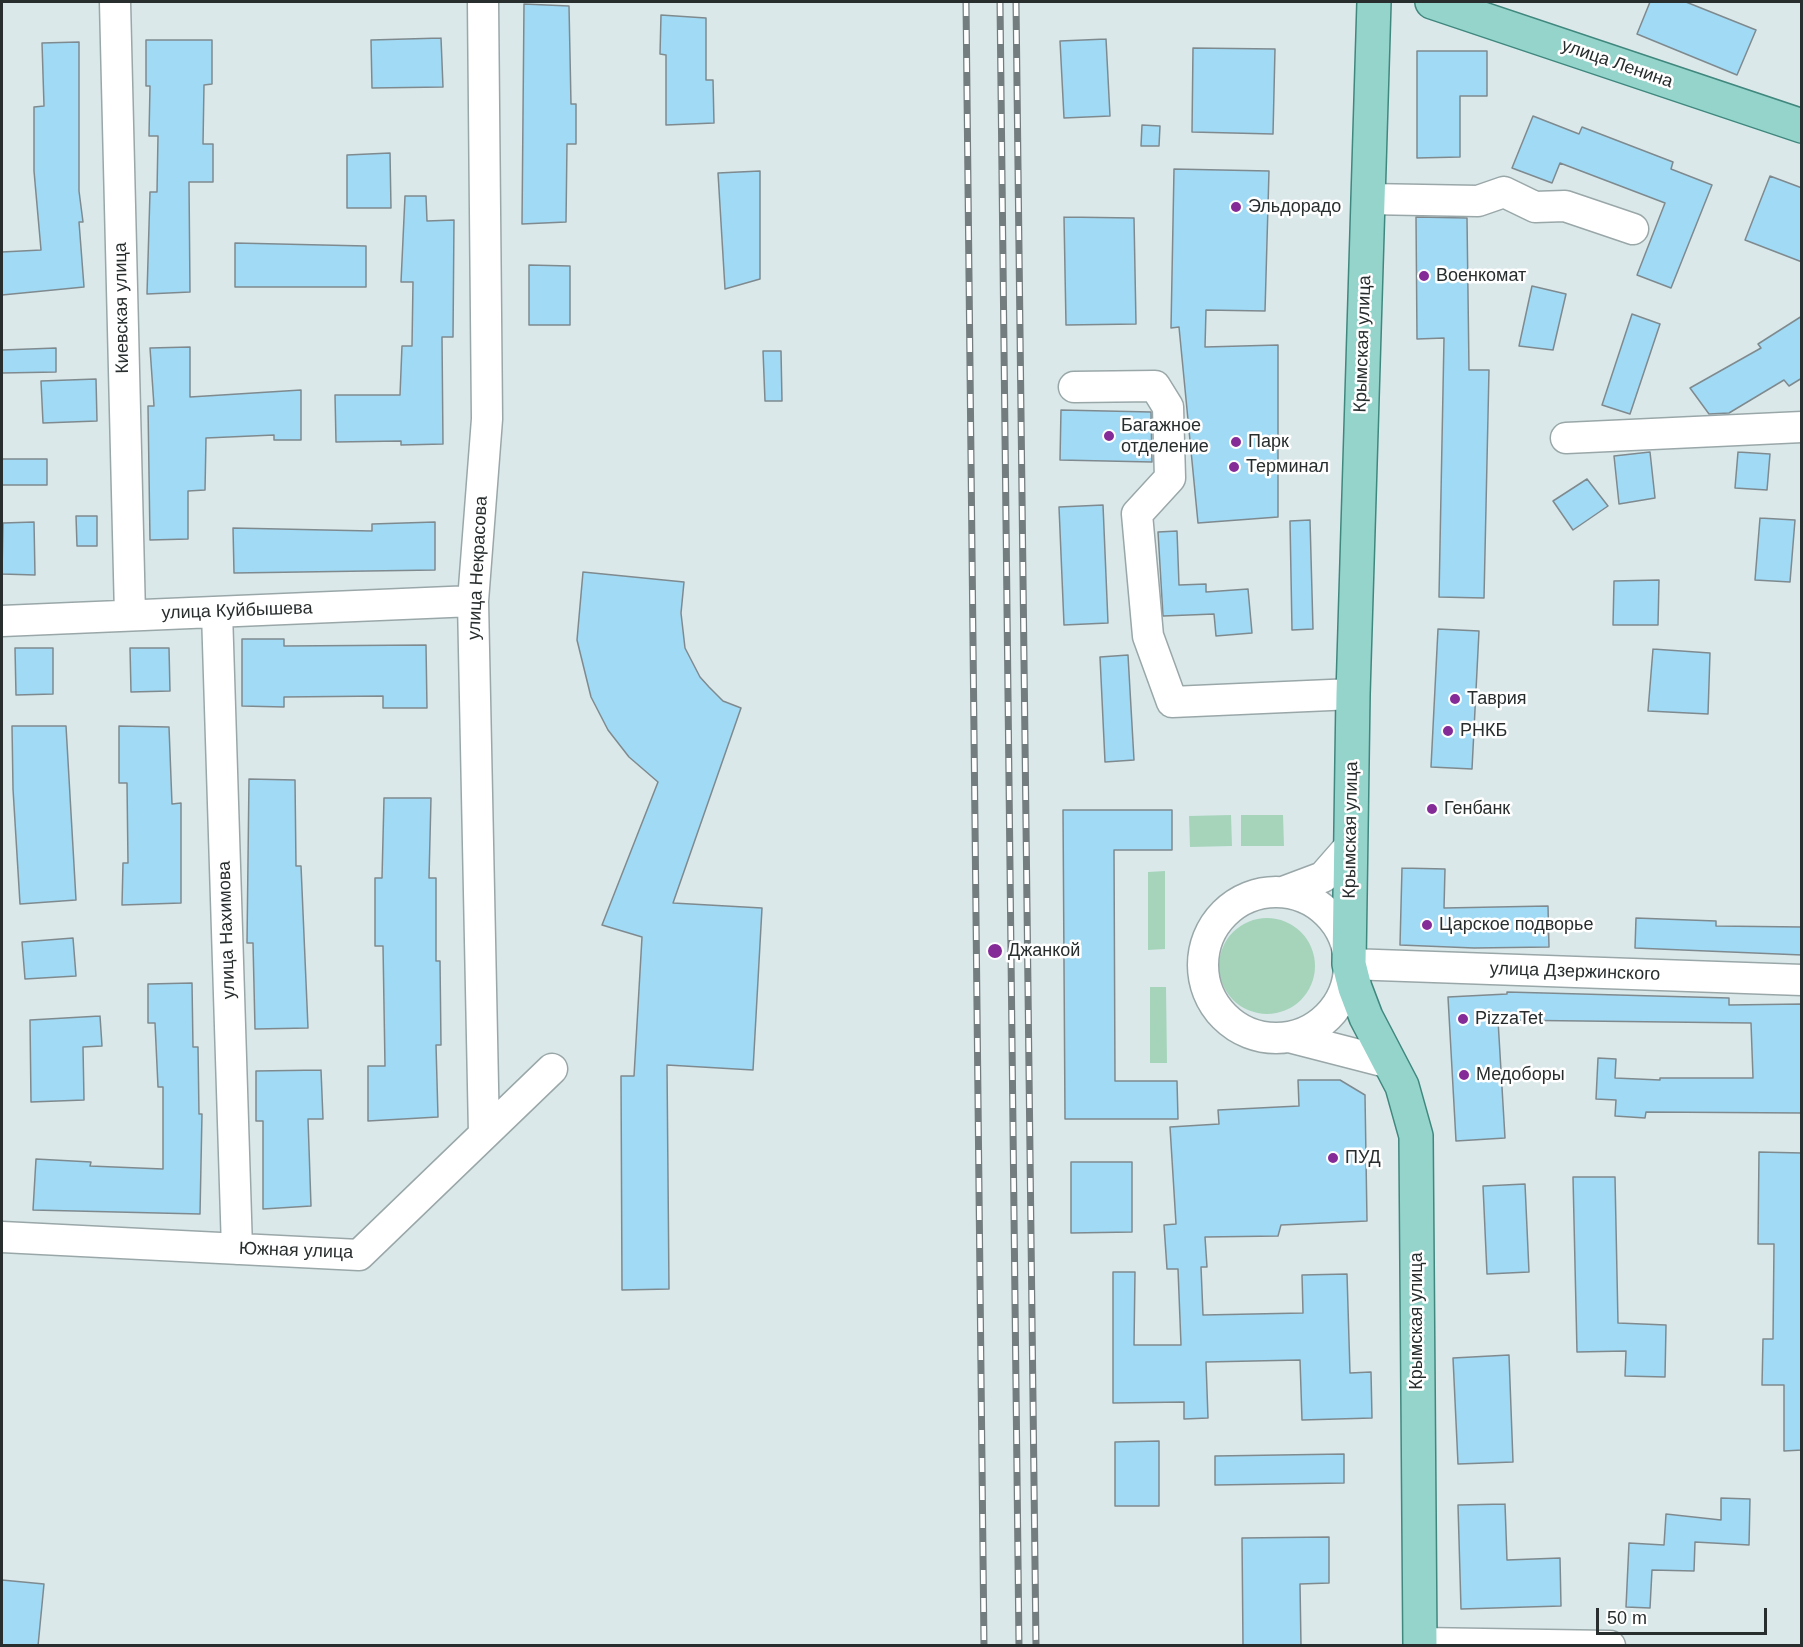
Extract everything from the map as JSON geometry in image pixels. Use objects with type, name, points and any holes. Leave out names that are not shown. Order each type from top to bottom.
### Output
[{"type":"main road","name":"Крымская улица","points":[[1374,2],[1353,694],[1349,964],[1366,1017],[1402,1086],[1416,1136],[1420,1644]]},
{"type":"main road","name":"улица Ленина","points":[[1432,2],[1802,126]]},
{"type":"street","name":"Киевская улица","points":[[114,2],[130,615]]},
{"type":"street","name":"улица Некрасова","points":[[483,2],[487,419],[473,601],[484,1134]]},
{"type":"street","points":[[1367,199],[1478,201],[1504,192],[1535,207],[1565,206],[1633,229]]},
{"type":"street","points":[[1074,387],[1155,386],[1168,407],[1170,478],[1137,514],[1148,636],[1172,702],[1353,694]]},
{"type":"street","points":[[1566,438],[1802,427]]},
{"type":"street","name":"улица Куйбышева","points":[[2,621],[473,601]]},
{"type":"street","name":"улица Нахимова","points":[[217,612],[237,1249]]},
{"type":"street","points":[[1283,892],[1323,877],[1351,845]]},
{"type":"street","points":[[1265,892],[1283,892],[1301,896],[1330,915],[1341,930],[1347,946],[1349,964],[1345,989],[1333,1011],[1313,1028],[1289,1037],[1271,1038],[1254,1035],[1237,1028],[1212,1003],[1205,986],[1202,968],[1203,950],[1209,933],[1219,918],[1232,906],[1248,897],[1265,892]]},
{"type":"street","name":"улица Дзержинского","points":[[1349,964],[1802,980]]},
{"type":"street","points":[[1289,1037],[1390,1063]]},
{"type":"street","name":"Южная улица","points":[[2,1237],[359,1255],[552,1069]]},
{"type":"street","points":[[1420,1644],[1610,1646]]},
{"type":"green space","points":[[1231,815],[1232,846],[1190,847],[1189,816]]},
{"type":"green space","points":[[1241,815],[1283,815],[1284,846],[1241,846]]},
{"type":"green space","points":[[1165,871],[1165,949],[1148,950],[1148,872]]},
{"type":"green space","points":[[1267,918],[1285,921],[1301,932],[1312,948],[1315,966],[1312,984],[1301,1000],[1285,1011],[1267,1014],[1249,1011],[1233,1000],[1222,984],[1219,966],[1222,948],[1233,932],[1249,921]]},
{"type":"green space","points":[[1150,987],[1166,987],[1167,1063],[1150,1063]]},
{"type":"building","points":[[1650,2],[1686,2],[1756,30],[1737,75],[1637,34]]},
{"type":"building","points":[[524,4],[569,6],[571,104],[576,104],[576,144],[567,144],[566,222],[522,224]]},
{"type":"building","points":[[661,15],[706,18],[706,80],[713,80],[714,123],[666,125],[666,55],[660,54]]},
{"type":"building","points":[[441,38],[443,87],[372,88],[371,40]]},
{"type":"building","points":[[1106,39],[1110,116],[1064,118],[1060,41]]},
{"type":"building","points":[[146,40],[212,40],[212,84],[204,85],[203,144],[213,144],[213,182],[189,182],[190,292],[147,294],[150,192],[157,192],[158,136],[149,136],[150,86],[146,86]]},
{"type":"building","points":[[79,42],[79,191],[83,222],[79,222],[84,287],[2,295],[2,252],[41,250],[34,171],[34,107],[44,106],[42,43]]},
{"type":"building","points":[[1193,48],[1275,49],[1273,134],[1192,132]]},
{"type":"building","points":[[1417,51],[1487,51],[1487,96],[1460,96],[1460,157],[1417,158]]},
{"type":"building","points":[[1533,116],[1579,134],[1582,127],[1673,162],[1671,169],[1712,185],[1671,288],[1637,275],[1665,203],[1560,163],[1552,183],[1512,168]]},
{"type":"building","points":[[1142,125],[1160,126],[1159,146],[1141,146]]},
{"type":"building","points":[[390,153],[391,208],[347,208],[347,155]]},
{"type":"building","points":[[1174,169],[1269,171],[1265,311],[1206,310],[1205,347],[1278,345],[1278,517],[1198,523],[1179,327],[1171,328]]},
{"type":"building","points":[[760,171],[760,279],[725,289],[718,173]]},
{"type":"building","points":[[1770,176],[1802,188],[1802,262],[1745,240]]},
{"type":"building","points":[[405,196],[426,196],[427,221],[454,220],[453,337],[442,337],[443,444],[401,445],[401,441],[336,442],[335,395],[400,395],[402,346],[412,346],[413,282],[401,282]]},
{"type":"building","points":[[1064,217],[1134,218],[1136,324],[1066,325]]},
{"type":"building","points":[[1416,217],[1467,218],[1469,370],[1489,370],[1484,598],[1439,597],[1444,338],[1417,339]]},
{"type":"building","points":[[235,243],[366,246],[366,287],[235,287]]},
{"type":"building","points":[[529,265],[570,266],[570,325],[529,325]]},
{"type":"building","points":[[1532,286],[1566,294],[1553,350],[1519,346]]},
{"type":"building","points":[[1632,314],[1660,324],[1630,414],[1602,405]]},
{"type":"building","points":[[1802,316],[1802,378],[1789,386],[1784,380],[1729,413],[1709,414],[1690,388],[1761,348],[1758,344]]},
{"type":"building","points":[[190,347],[190,397],[301,390],[301,440],[274,440],[274,435],[206,438],[205,490],[188,491],[188,539],[150,540],[148,406],[154,406],[150,348]]},
{"type":"building","points":[[56,348],[56,372],[2,373],[2,350]]},
{"type":"building","points":[[763,351],[781,351],[782,401],[765,401]]},
{"type":"building","points":[[96,379],[97,421],[43,423],[41,381]]},
{"type":"building","name":"Багажное отделение","points":[[1061,410],[1151,412],[1152,462],[1060,460]]},
{"type":"building","points":[[1650,452],[1655,498],[1619,504],[1614,456]]},
{"type":"building","points":[[1738,452],[1770,454],[1767,490],[1735,488]]},
{"type":"building","points":[[2,459],[47,459],[47,485],[2,485]]},
{"type":"building","points":[[1587,479],[1608,506],[1573,530],[1553,501]]},
{"type":"building","points":[[1103,505],[1108,623],[1064,625],[1059,507]]},
{"type":"building","points":[[76,516],[97,516],[97,546],[77,546]]},
{"type":"building","points":[[1760,518],[1795,520],[1790,582],[1755,580]]},
{"type":"building","points":[[1310,520],[1313,629],[1292,630],[1290,521]]},
{"type":"building","points":[[34,522],[35,575],[2,574],[3,523]]},
{"type":"building","points":[[435,522],[435,570],[234,573],[233,528],[372,531],[372,524]]},
{"type":"building","points":[[1177,531],[1179,585],[1206,584],[1206,592],[1248,589],[1252,633],[1216,636],[1214,614],[1163,616],[1158,532]]},
{"type":"building","points":[[583,572],[684,582],[681,613],[685,648],[700,677],[709,687],[723,701],[741,708],[673,903],[762,908],[753,1070],[667,1065],[669,1289],[622,1290],[621,1076],[634,1076],[642,937],[602,925],[658,782],[629,757],[608,730],[591,697],[577,640]]},
{"type":"building","points":[[1659,580],[1658,625],[1613,625],[1614,581]]},
{"type":"building","name":"Таврия","points":[[1438,629],[1479,631],[1472,769],[1431,767]]},
{"type":"building","points":[[242,639],[284,639],[284,646],[426,645],[427,708],[383,708],[383,696],[284,697],[284,707],[242,706]]},
{"type":"building","points":[[15,648],[53,648],[53,694],[16,695]]},
{"type":"building","points":[[130,648],[169,648],[170,691],[131,692]]},
{"type":"building","points":[[1653,649],[1710,653],[1708,714],[1648,711]]},
{"type":"building","points":[[1128,655],[1134,760],[1105,762],[1100,657]]},
{"type":"building","points":[[12,726],[66,726],[76,900],[20,904],[13,789]]},
{"type":"building","points":[[119,726],[169,727],[172,804],[181,803],[181,903],[122,905],[123,863],[128,863],[127,783],[119,783]]},
{"type":"building","points":[[249,779],[295,780],[296,866],[301,866],[308,1028],[255,1029],[253,943],[247,943]]},
{"type":"building","points":[[384,798],[431,798],[429,878],[436,878],[436,961],[440,961],[441,1045],[436,1045],[438,1117],[368,1121],[368,1066],[385,1066],[383,946],[375,946],[375,878],[382,878]]},
{"type":"building","name":"Джанкой","points":[[1063,810],[1172,810],[1172,850],[1114,850],[1115,1081],[1177,1081],[1178,1119],[1065,1119]]},
{"type":"building","points":[[1402,868],[1445,869],[1444,908],[1548,906],[1549,947],[1474,948],[1400,945]]},
{"type":"building","points":[[1636,918],[1716,921],[1716,926],[1802,927],[1802,955],[1635,948]]},
{"type":"building","points":[[73,938],[76,976],[25,979],[22,942]]},
{"type":"building","points":[[192,983],[193,1047],[198,1047],[199,1114],[202,1114],[200,1214],[33,1210],[36,1159],[91,1162],[90,1166],[163,1169],[163,1087],[158,1087],[155,1023],[148,1023],[148,984]]},
{"type":"building","points":[[1507,992],[1729,998],[1729,1005],[1802,1004],[1802,1113],[1646,1112],[1645,1118],[1615,1116],[1616,1100],[1596,1099],[1598,1058],[1616,1059],[1615,1078],[1660,1080],[1660,1078],[1753,1078],[1751,1023],[1498,1020],[1505,1138],[1456,1141],[1448,997],[1507,994]]},
{"type":"building","points":[[100,1016],[102,1046],[83,1047],[84,1100],[31,1102],[30,1020]]},
{"type":"building","points":[[321,1070],[323,1119],[308,1119],[311,1206],[263,1209],[263,1121],[256,1121],[256,1071]]},
{"type":"building","points":[[1298,1080],[1340,1080],[1365,1095],[1367,1221],[1281,1225],[1278,1236],[1205,1237],[1207,1267],[1201,1267],[1203,1315],[1303,1313],[1302,1275],[1347,1274],[1350,1373],[1371,1372],[1372,1418],[1302,1420],[1300,1360],[1206,1362],[1208,1418],[1184,1419],[1184,1402],[1113,1403],[1113,1272],[1135,1272],[1134,1345],[1181,1345],[1178,1269],[1167,1269],[1164,1225],[1176,1224],[1170,1127],[1219,1124],[1218,1110],[1299,1106]]},
{"type":"building","points":[[1759,1152],[1802,1153],[1802,1450],[1784,1451],[1784,1385],[1762,1385],[1763,1339],[1773,1339],[1774,1244],[1758,1244]]},
{"type":"building","points":[[1071,1162],[1132,1162],[1132,1232],[1071,1233]]},
{"type":"building","points":[[1573,1177],[1615,1177],[1618,1323],[1666,1325],[1665,1377],[1625,1376],[1626,1351],[1577,1352]]},
{"type":"building","points":[[1525,1184],[1529,1272],[1487,1274],[1483,1186]]},
{"type":"building","points":[[1509,1355],[1513,1462],[1458,1464],[1453,1358]]},
{"type":"building","points":[[1159,1441],[1159,1506],[1115,1506],[1115,1442]]},
{"type":"building","points":[[1344,1454],[1344,1483],[1215,1485],[1215,1456]]},
{"type":"building","points":[[1721,1498],[1750,1499],[1749,1545],[1695,1542],[1694,1571],[1652,1570],[1650,1608],[1626,1607],[1629,1543],[1664,1545],[1666,1514],[1721,1520]]},
{"type":"building","points":[[1505,1504],[1507,1560],[1560,1558],[1561,1606],[1461,1609],[1458,1505]]},
{"type":"building","points":[[1329,1537],[1329,1583],[1300,1584],[1301,1646],[1243,1646],[1242,1538]]},
{"type":"building","points":[[2,1580],[44,1584],[38,1646],[2,1646]]},
{"type":"railway","points":[[966,2],[984,1646]]},
{"type":"railway","points":[[1000,2],[1019,1646]]},
{"type":"railway","points":[[1016,2],[1036,1646]]},
{"type":"place","name":"Эльдорадо","points":[[1236,207]]},
{"type":"place","name":"Военкомат","points":[[1424,276]]},
{"type":"place","name":"Багажное отделение","points":[[1109,436]]},
{"type":"place","name":"Парк","points":[[1236,442]]},
{"type":"place","name":"Терминал","points":[[1234,467]]},
{"type":"place","name":"Таврия","points":[[1455,699]]},
{"type":"place","name":"РНКБ","points":[[1448,731]]},
{"type":"place","name":"Генбанк","points":[[1432,809]]},
{"type":"place","name":"Царское подворье","points":[[1427,925]]},
{"type":"place","name":"Джанкой","points":[[995,951]]},
{"type":"place","name":"PizzaTet","points":[[1463,1019]]},
{"type":"place","name":"Медоборы","points":[[1464,1075]]},
{"type":"place","name":"ПУД","points":[[1333,1158]]}]
